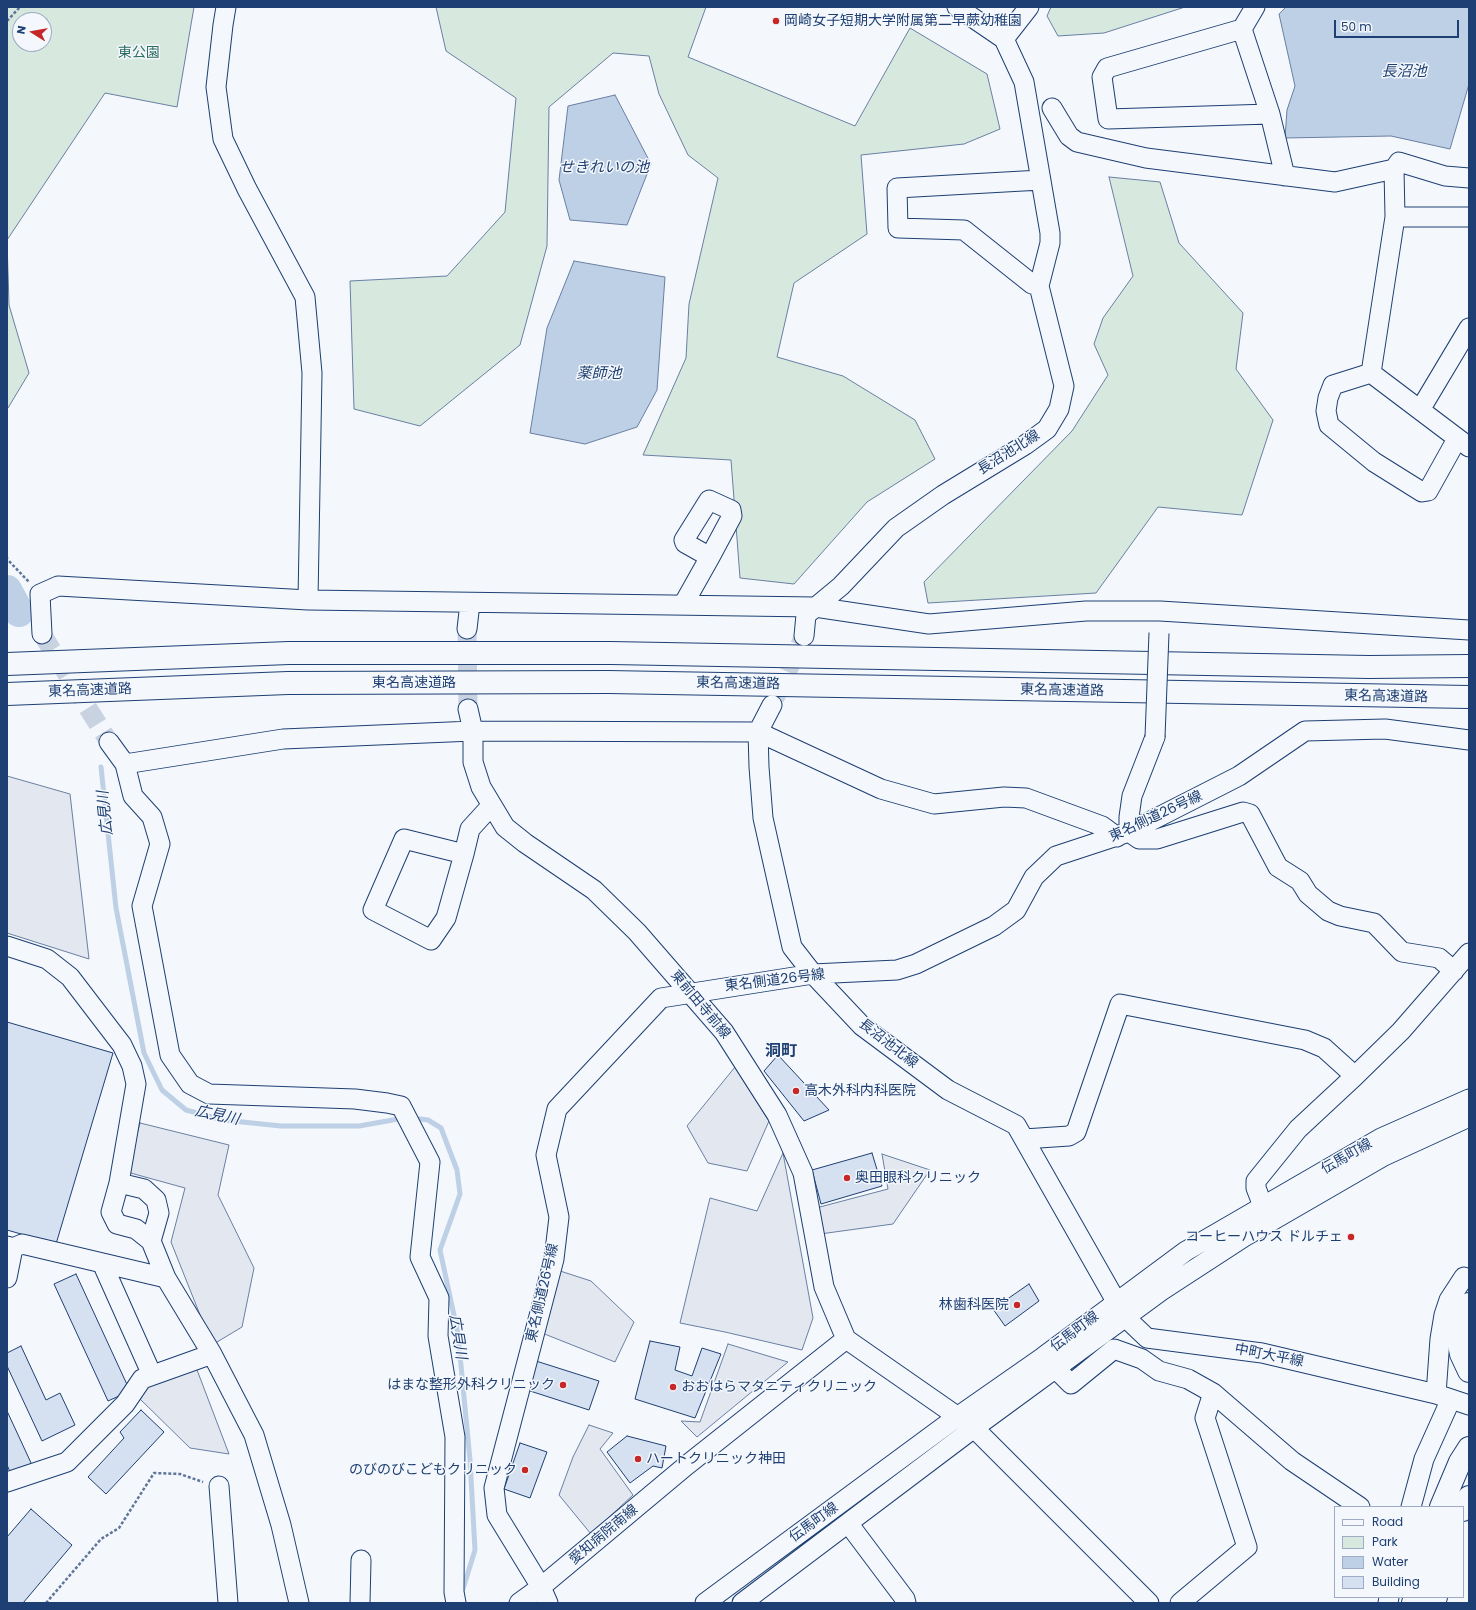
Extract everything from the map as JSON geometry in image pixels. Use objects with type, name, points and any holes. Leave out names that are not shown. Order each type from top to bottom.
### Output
[{"type":"highway","points":[[7,664],[289,653],[610,652],[1369,667],[1469,666]]},
{"type":"highway","name":"東名高速道路","points":[[7,694],[288,683],[608,682],[881,686],[1322,696],[1469,697]]},
{"type":"highway","points":[[1469,1304],[1460,1318],[1457,1334],[1461,1354],[1469,1371]]},
{"type":"highway","points":[[1441,1506],[1460,1462],[1469,1448]]},
{"type":"highway","points":[[1464,1508],[1469,1497]]},
{"type":"street","points":[[226,7],[216,87],[223,138],[247,189],[305,297],[312,373],[308,600]]},
{"type":"street","points":[[957,7],[1004,39],[1029,7]]},
{"type":"street","points":[[1255,7],[1242,29],[1107,68],[1102,77],[1108,119],[1270,114]]},
{"type":"street","points":[[1242,29],[1270,114],[1285,176]]},
{"type":"street","name":"長沼池北線","points":[[804,636],[806,615],[841,586],[896,528],[943,495],[1025,445],[1047,429],[1058,409],[1064,386],[1039,286],[1050,243],[1041,180],[1024,82],[1004,39]]},
{"type":"street","points":[[1052,108],[1069,136],[1077,142],[1146,158],[1335,182],[1394,169]]},
{"type":"street","points":[[1371,373],[1395,216],[1394,169],[1399,162],[1445,176],[1469,178]]},
{"type":"street","points":[[1039,286],[1032,284],[964,230],[898,228],[897,188],[1041,180]]},
{"type":"street","points":[[1395,216],[1469,217]]},
{"type":"street","points":[[1420,410],[1469,328]]},
{"type":"street","points":[[1371,373],[1463,443],[1428,492],[1422,492],[1374,462],[1329,425],[1326,411],[1328,398],[1333,385],[1371,373]]},
{"type":"street","points":[[683,605],[710,557]]},
{"type":"street","points":[[42,634],[40,594],[58,586],[308,600],[815,607],[929,624],[1086,611],[1160,611],[1469,630]]},
{"type":"street","points":[[467,629],[470,603]]},
{"type":"street","points":[[1123,835],[1129,817],[1132,796],[1155,736],[1160,611]]},
{"type":"street","points":[[758,732],[772,705]]},
{"type":"street","name":"東前田寺前線","points":[[468,709],[473,731],[473,762],[481,787],[505,828],[594,890],[637,932],[724,1032],[777,1115],[803,1173],[824,1287],[846,1339]]},
{"type":"street","name":"東名側道26号線","points":[[545,1595],[497,1515],[494,1488],[554,1259],[559,1217],[546,1155],[558,1109],[661,998],[690,992],[813,974],[897,970],[916,964],[994,926],[1016,910],[1034,877],[1056,856],[1123,835],[1240,776],[1305,731],[1385,729],[1469,740]]},
{"type":"street","points":[[125,764],[283,739],[473,731],[758,732],[881,789],[934,804],[1004,797],[1026,798],[1123,835],[1140,839],[1157,839],[1243,812],[1250,814],[1278,867],[1300,881],[1308,894],[1328,911],[1340,916],[1374,923],[1402,952],[1439,958],[1454,971]]},
{"type":"street","name":"長沼池北線","points":[[758,732],[763,818],[792,947],[813,974],[862,1026],[948,1090],[1016,1125],[1120,1309]]},
{"type":"street","points":[[109,742],[125,764],[133,796],[152,817],[160,844],[142,906],[170,1055],[190,1084],[209,1094],[355,1099],[401,1106],[430,1162],[420,1257],[438,1298],[438,1336],[455,1437],[454,1592],[456,1603]]},
{"type":"street","points":[[464,854],[404,839],[373,910],[431,940],[446,918],[464,854],[470,829],[492,806]]},
{"type":"street","points":[[7,946],[47,959],[70,977],[122,1045],[132,1066],[136,1084],[119,1183],[111,1212],[117,1224],[136,1229],[151,1241],[166,1278],[212,1354],[254,1435],[281,1525],[299,1603]]},
{"type":"street","points":[[1267,1214],[1256,1188],[1256,1181],[1298,1129],[1356,1076],[1401,1031],[1469,954]]},
{"type":"street","points":[[1024,1139],[1069,1136],[1076,1132],[1120,1004],[1305,1040],[1324,1048],[1356,1076]]},
{"type":"street","name":"伝馬町線","points":[[1267,1214],[1381,1138],[1469,1099]]},
{"type":"street","name":"伝馬町線","points":[[742,1603],[974,1428],[1056,1369],[1120,1309],[1186,1251],[1267,1214],[1384,1156],[1469,1117]]},
{"type":"street","points":[[119,1183],[144,1189],[156,1200],[159,1213],[151,1241]]},
{"type":"street","points":[[7,1278],[10,1247],[22,1244],[166,1278]]},
{"type":"street","points":[[102,1263],[152,1375]]},
{"type":"street","points":[[1411,1506],[1443,1396],[1440,1339],[1444,1315],[1449,1300],[1464,1277]]},
{"type":"street","name":"伝馬町線","points":[[705,1603],[957,1417],[1043,1357],[1120,1309]]},
{"type":"street","name":"中町大平線","points":[[1120,1309],[1146,1338],[1262,1353],[1443,1396],[1469,1405]]},
{"type":"street","points":[[846,1339],[974,1428],[1149,1603]]},
{"type":"street","name":"愛知病院南線","points":[[519,1603],[545,1595],[687,1465],[846,1339]]},
{"type":"street","points":[[1056,1369],[1071,1384],[1114,1349],[1142,1359],[1159,1371],[1188,1379],[1213,1393],[1292,1461],[1359,1506]]},
{"type":"street","points":[[7,1482],[67,1462],[126,1404],[142,1379],[212,1354]]},
{"type":"street","points":[[1180,1603],[1247,1547],[1205,1418],[1213,1393]]},
{"type":"street","points":[[219,1486],[228,1603]]},
{"type":"street","points":[[848,1523],[905,1599],[906,1603]]},
{"type":"street","points":[[360,1603],[361,1560]]},
{"type":"path","points":[[7,22],[20,7]]},
{"type":"path","points":[[7,557],[7,559],[40,594]]},
{"type":"path","points":[[46,1603],[101,1539],[119,1528],[154,1473],[180,1474],[219,1486]]},
{"type":"green space","name":"東公園","points":[[7,7],[194,7],[177,107],[105,93],[7,240]]},
{"type":"green space","points":[[436,7],[706,7],[688,57],[855,126],[910,28],[987,74],[1000,129],[964,144],[861,155],[867,234],[794,283],[777,357],[843,376],[915,420],[935,459],[867,502],[794,584],[740,578],[731,460],[643,455],[686,358],[689,304],[718,178],[688,155],[659,94],[649,56],[613,53],[549,107],[547,246],[520,345],[420,426],[354,409],[350,281],[447,276],[505,212],[516,98],[446,51]]},
{"type":"green space","points":[[1051,7],[1185,7],[1104,33],[1058,36],[1047,16]]},
{"type":"green space","points":[[1109,177],[1160,182],[1179,243],[1243,313],[1236,369],[1273,420],[1242,515],[1158,507],[1096,593],[928,603],[924,582],[1072,431],[1108,375],[1094,344],[1103,318],[1133,276]]},
{"type":"green space","points":[[7,240],[9,305],[29,373],[7,408]]},
{"type":"green space","points":[[7,594],[28,619],[7,620]]},
{"type":"shaded area","points":[[7,776],[70,794],[89,959],[7,933]]},
{"type":"shaded area","points":[[735,1067],[769,1121],[747,1171],[708,1163],[687,1126]]},
{"type":"shaded area","points":[[140,1123],[229,1145],[218,1195],[254,1268],[242,1327],[212,1345],[171,1242],[185,1188],[127,1172]]},
{"type":"shaded area","points":[[783,1153],[813,1318],[802,1350],[680,1323],[710,1198],[757,1211]]},
{"type":"shaded area","points":[[882,1154],[930,1170],[893,1224],[820,1234],[816,1208],[888,1189]]},
{"type":"shaded area","points":[[557,1270],[591,1281],[634,1322],[615,1362],[542,1333]]},
{"type":"shaded area","points":[[728,1344],[788,1362],[697,1437],[681,1421],[700,1422]]},
{"type":"shaded area","points":[[194,1362],[229,1454],[190,1448],[140,1399],[147,1377]]},
{"type":"shaded area","points":[[589,1425],[613,1433],[600,1449],[633,1495],[591,1534],[559,1495],[573,1457]]},
{"type":"water","name":"長沼池","points":[[1286,7],[1469,7],[1469,84],[1450,149],[1391,136],[1285,138],[1287,110],[1295,86],[1279,14]]},
{"type":"water","name":"せきれいの池","points":[[615,95],[651,164],[627,225],[570,220],[559,180],[568,106]]},
{"type":"water","name":"薬師池","points":[[574,261],[665,277],[657,390],[637,427],[585,444],[530,433],[547,328]]},
{"type":"building","points":[[7,1022],[113,1053],[56,1244],[7,1230]]},
{"type":"building","name":"高木外科内科医院","points":[[778,1055],[829,1110],[804,1121],[764,1071]]},
{"type":"building","name":"奥田眼科クリニック","points":[[872,1153],[882,1186],[821,1204],[812,1170]]},
{"type":"building","points":[[76,1274],[130,1391],[108,1401],[54,1284]]},
{"type":"building","name":"林歯科医院","points":[[1029,1284],[1039,1301],[1005,1326],[993,1309]]},
{"type":"building","name":"おおはらマタニティクリニック","points":[[650,1341],[680,1347],[675,1370],[692,1376],[702,1348],[721,1354],[695,1418],[635,1399]]},
{"type":"building","points":[[21,1346],[46,1400],[60,1393],[75,1425],[42,1441],[7,1366],[7,1353]]},
{"type":"building","name":"はまな整形外科クリニック","points":[[536,1361],[599,1381],[589,1410],[527,1390]]},
{"type":"building","points":[[141,1410],[164,1432],[106,1494],[88,1477],[124,1438],[120,1432]]},
{"type":"building","points":[[7,1411],[32,1465],[11,1474],[7,1465]]},
{"type":"building","name":"ハートクリニック神田","points":[[627,1436],[666,1446],[662,1468],[653,1466],[630,1483],[607,1452]]},
{"type":"building","name":"のびのびこどもクリニック","points":[[520,1443],[547,1452],[530,1498],[504,1489]]},
{"type":"building","points":[[31,1509],[72,1545],[23,1603],[7,1603],[7,1537]]},
{"type":"waterway","name":"広見川","points":[[7,590],[19,612]]},
{"type":"waterway","name":"広見川","points":[[101,767],[116,908],[144,1053],[162,1090],[186,1110],[223,1120],[281,1126],[359,1126],[404,1118]]},
{"type":"waterway","name":"広貝川","points":[[412,1118],[428,1120],[441,1128],[457,1170],[460,1194],[440,1250],[458,1334],[470,1460],[475,1550],[462,1592]]},
{"type":"tunnel","points":[[467,629],[468,709]]},
{"type":"tunnel","points":[[42,634],[109,742]]},
{"type":"tunnel","points":[[775,698],[804,636]]},
{"type":"place","name":"岡崎女子短期大学附属第二早蕨幼稚園","points":[[776,21]]},
{"type":"place","name":"高木外科内科医院","points":[[796,1091]]},
{"type":"place","name":"奥田眼科クリニック","points":[[847,1178]]},
{"type":"place","name":"コーヒーハウス ドルチェ","points":[[1351,1237]]},
{"type":"place","name":"林歯科医院","points":[[1017,1305]]},
{"type":"place","name":"はまな整形外科クリニック","points":[[563,1385]]},
{"type":"place","name":"おおはらマタニティクリニック","points":[[673,1387]]},
{"type":"place","name":"ハートクリニック神田","points":[[638,1459]]},
{"type":"place","name":"のびのびこどもクリニック","points":[[525,1470]]},
{"type":"district","name":"洞町","points":[[781,1052]]}]
